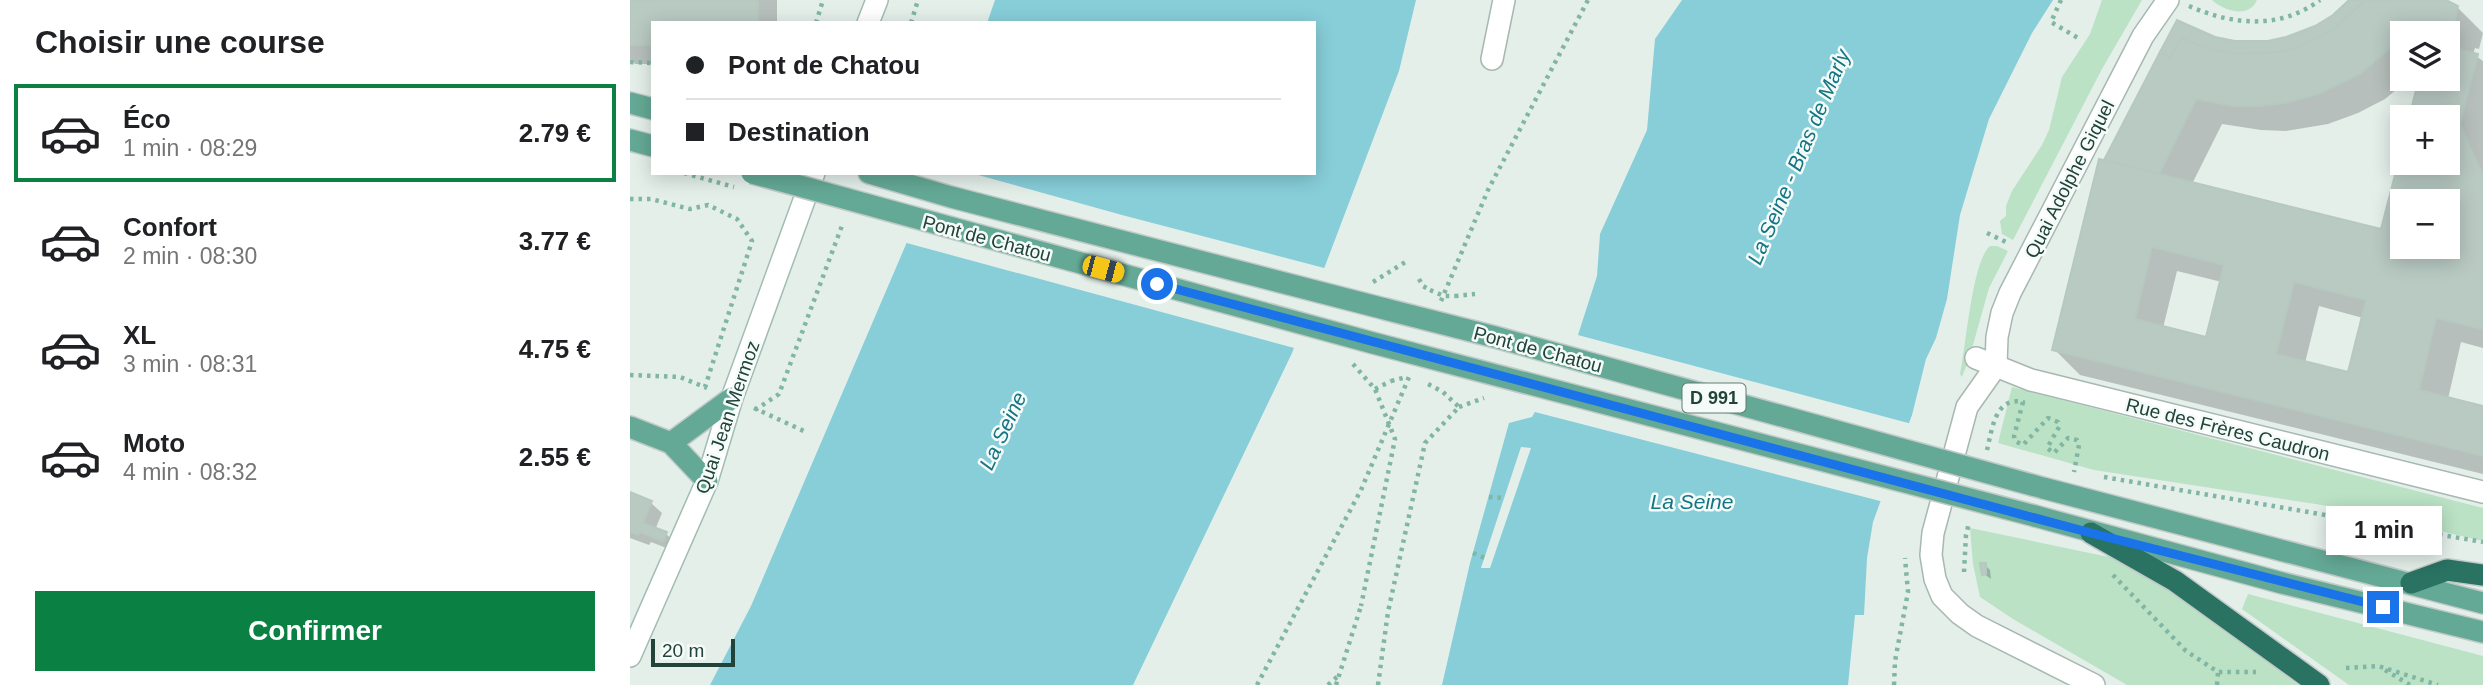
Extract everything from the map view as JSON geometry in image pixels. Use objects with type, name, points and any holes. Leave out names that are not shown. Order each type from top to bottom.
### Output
[{"type":"highway","points":[[2091,533],[2175,581],[2319,685]]},
{"type":"highway","points":[[2412,583],[2446,570],[2483,575]]},
{"type":"main road","points":[[630,103],[651,108]]},
{"type":"main road","points":[[630,140],[651,145]]},
{"type":"main road","name":"Pont de Chatou","points":[[759,175],[1373,343],[2035,516],[2091,533]]},
{"type":"main road","name":"Pont de Chatou","points":[[876,175],[951,197],[1495,337],[2043,488],[2412,583]]},
{"type":"main road","points":[[671,443],[732,398]]},
{"type":"main road","points":[[630,427],[671,443],[707,481]]},
{"type":"main road","name":"D 991","points":[[2091,533],[2483,632]]},
{"type":"main road","name":"D 991","points":[[2412,583],[2483,603]]},
{"type":"street","points":[[870,21],[877,0]]},
{"type":"street","points":[[1492,59],[1504,0]]},
{"type":"street","name":"Quai Adolphe Giquel","points":[[1996,366],[1997,337],[2010,293],[2143,36],[2174,1]]},
{"type":"street","name":"Quai Jean Mermoz","points":[[630,656],[707,481],[732,398],[813,175]]},
{"type":"street","name":"Rue des Frères Caudron","points":[[1976,358],[2031,380],[2483,492]]},
{"type":"street","points":[[1996,366],[1967,407],[1933,533],[1931,555],[1936,579],[1942,596],[1977,626],[2094,685]]},
{"type":"path","points":[[817,21],[824,0]]},
{"type":"path","points":[[912,21],[918,0]]},
{"type":"path","points":[[1440,302],[1488,190],[1587,0]]},
{"type":"path","points":[[2061,0],[2051,22],[2078,38]]},
{"type":"path","points":[[2174,1],[2236,22],[2266,22],[2295,14],[2320,0]]},
{"type":"path","points":[[630,62],[651,63]]},
{"type":"path","points":[[630,199],[651,199],[690,209],[708,205],[737,219],[752,241],[705,387]]},
{"type":"path","points":[[806,432],[755,408],[779,394],[845,220]]},
{"type":"path","points":[[1987,233],[2016,247]]},
{"type":"path","points":[[1419,279],[1423,286],[1444,296],[1475,294]]},
{"type":"path","points":[[1257,685],[1361,489],[1414,365]]},
{"type":"path","points":[[630,375],[680,377],[732,398]]},
{"type":"path","points":[[1336,685],[1361,606],[1395,439],[1375,389],[1399,377],[1412,380]]},
{"type":"path","points":[[1378,685],[1388,612],[1425,443],[1459,407],[1434,387]]},
{"type":"path","points":[[1996,415],[2006,403],[2023,402],[2014,436],[2018,444],[2023,445],[2048,418],[2058,422],[2059,427],[2047,448],[2054,453],[2068,438],[2074,438],[2079,445],[2074,471],[2087,474]]},
{"type":"path","points":[[2101,476],[2483,542]]},
{"type":"path","points":[[1489,497],[1504,498]]},
{"type":"path","points":[[1473,553],[1485,558]]},
{"type":"path","points":[[2107,569],[2186,651],[2218,671],[2256,671]]},
{"type":"path","points":[[1894,685],[1895,661],[1908,592]]},
{"type":"path","points":[[2378,666],[2410,685]]},
{"type":"path","points":[[2346,668],[2378,666],[2438,685]]},
{"type":"path","points":[[2217,685],[2218,671]]},
{"type":"path","points":[[1328,685],[1338,676]]},
{"type":"green space","points":[[2102,0],[2142,0],[2102,69],[2013,240],[2002,234],[2000,221],[2006,216],[2006,206],[2012,191],[2049,130],[2062,77],[2090,34]]},
{"type":"green space","points":[[2212,0],[2257,0],[2248,10],[2236,11]]},
{"type":"green space","points":[[1990,246],[2008,251],[1989,288],[1962,377],[1960,374],[1974,286],[1984,255]]},
{"type":"green space","points":[[2012,387],[2483,508],[2483,541],[2341,508],[2094,470],[1998,443]]},
{"type":"green space","points":[[1970,528],[2109,557],[2182,595],[2298,685],[2127,685],[1980,597],[1973,564]]},
{"type":"green space","points":[[2248,594],[2483,656],[2483,685],[2349,685],[2242,609]]},
{"type":"water","name":"La Seine","points":[[995,0],[1416,0],[1399,71],[1292,353],[1133,685],[710,685],[751,606],[919,214],[932,175],[1316,175],[1316,21],[988,21]]},
{"type":"water","name":"La Seine","points":[[1682,0],[2053,0],[2032,33],[1989,119],[1960,215],[1947,299],[1936,338],[1926,359],[1912,415],[1873,522],[1867,558],[1864,615],[1855,615],[1848,685],[1442,685],[1470,563],[1509,423],[1532,417],[1577,338],[1597,276],[1600,234],[1647,130],[1655,39]]},
{"type":"pier","points":[[928,175],[978,175],[1328,269],[1298,349],[903,242]]},
{"type":"pier","points":[[1574,334],[1912,424],[1884,502],[1531,411]]},
{"type":"pier","points":[[1521,447],[1531,448],[1490,568],[1481,568]]},
{"type":"building","points":[[630,0],[758,0],[758,21],[651,21],[651,45],[630,45]]},
{"type":"building","points":[[2349,0],[2365,0],[2332,31],[2295,48],[2270,54],[2236,54],[2209,49],[2181,38],[2170,58],[2160,52],[2177,20],[2215,37],[2235,41],[2268,41],[2315,26],[2333,15]]},
{"type":"building","points":[[2365,0],[2446,0],[2458,6],[2455,21],[2390,21],[2390,48],[2360,74],[2318,94],[2285,103],[2260,106],[2234,106],[2196,99],[2159,174],[2104,160],[2160,52],[2170,58],[2181,38],[2209,49],[2236,54],[2283,52],[2332,31]]},
{"type":"building","points":[[2460,49],[2478,54],[2460,124],[2460,105],[2412,105],[2416,91],[2460,91]]},
{"type":"building","points":[[2460,124],[2483,176],[2483,329],[2436,318],[2419,390],[2483,406],[2483,456],[2052,350],[2099,159],[2381,229],[2390,194],[2390,259],[2460,259],[2460,189],[2391,189],[2395,175],[2460,175]],"holes":[[[2152,247],[2224,265],[2206,337],[2135,319]],[[2294,282],[2366,300],[2348,372],[2276,354]]]},
{"type":"building","points":[[630,492],[652,501],[643,523],[667,532],[663,541],[640,532],[638,535],[630,532]]},
{"type":"building","points":[[1980,563],[1986,563],[1986,574],[1982,575]]},
{"type":"route","points":[[1157,284],[2091,533],[2383,607]]},
{"type":"water label","name":"La Seine - Bras de Marly","points":[[1799,157]]}]
